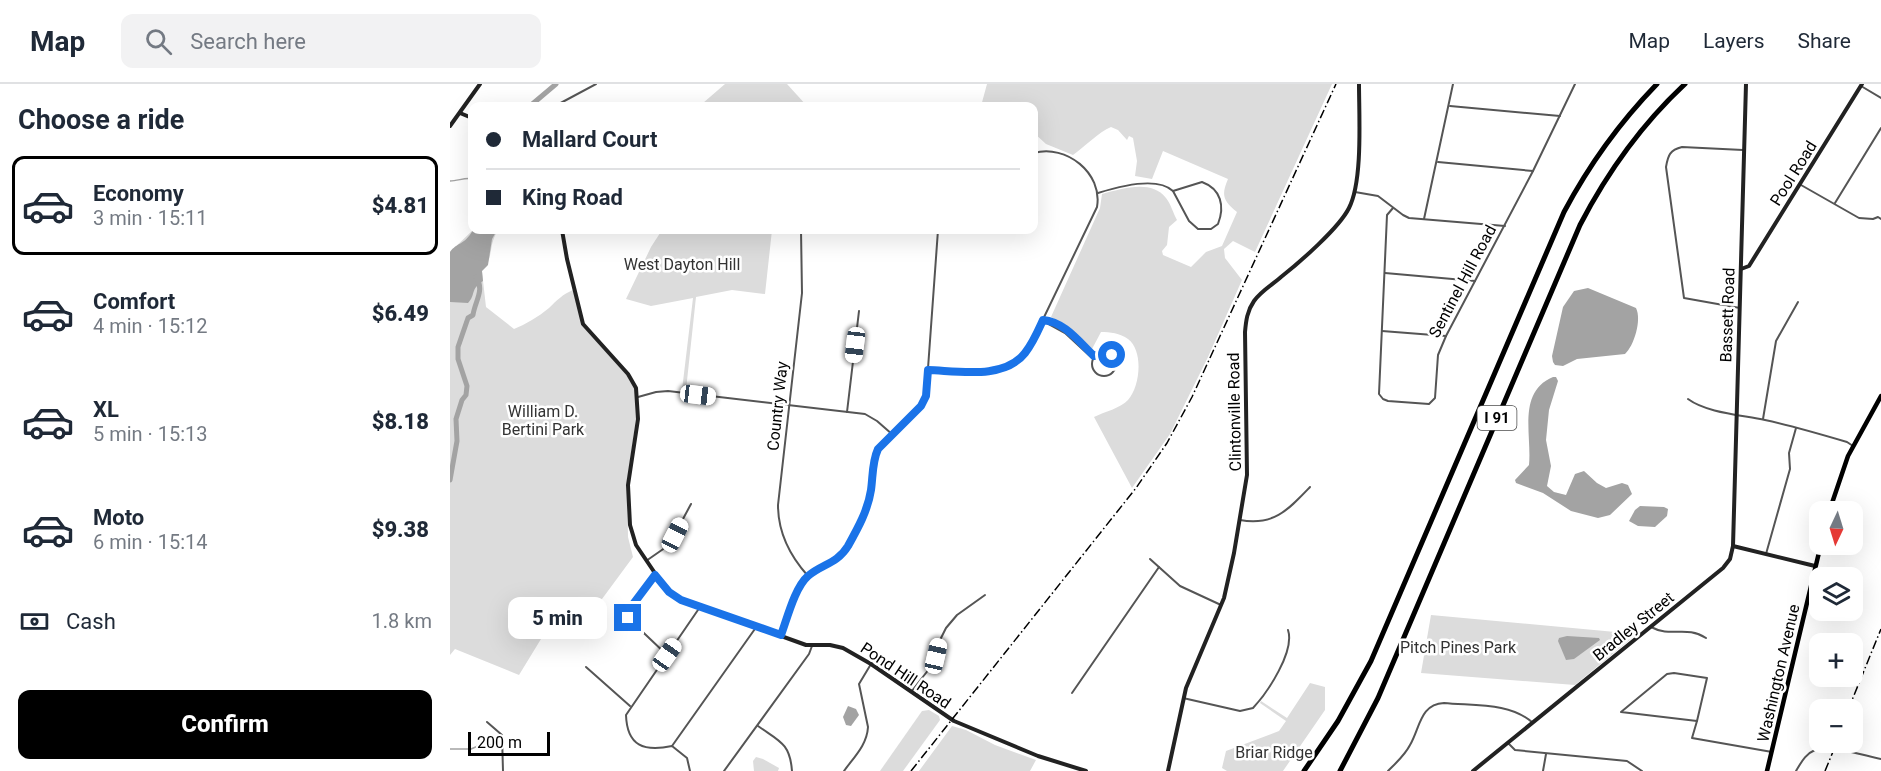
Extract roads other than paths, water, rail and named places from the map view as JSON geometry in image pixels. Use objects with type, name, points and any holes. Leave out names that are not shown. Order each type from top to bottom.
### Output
[{"type":"highway","name":"I 91","points":[[1304,771],[1338,721],[1371,662],[1564,212],[1602,149],[1657,84]]},
{"type":"highway","name":"I 91","points":[[1340,771],[1380,692],[1580,225],[1624,153],[1659,110],[1685,84]]},
{"type":"main road","points":[[1832,501],[1853,446],[1881,396]]},
{"type":"main road","name":"Washington Avenue","points":[[1767,771],[1818,555]]},
{"type":"street","points":[[450,126],[480,84]]},
{"type":"street","points":[[562,102],[596,84]]},
{"type":"street","name":"Clintonville Road","points":[[1168,771],[1189,678],[1229,581],[1240,520],[1247,479],[1245,332],[1248,314],[1259,295],[1292,268],[1340,222],[1350,207],[1355,192],[1359,84]]},
{"type":"street","points":[[1425,219],[1453,84]]},
{"type":"street","name":"Sentinel Hill Road","points":[[1393,208],[1387,215],[1380,396],[1388,401],[1429,404],[1434,400],[1438,355],[1446,336],[1505,226],[1575,84]]},
{"type":"street","name":"Bassett Road","points":[[1733,546],[1746,84]]},
{"type":"street","points":[[1861,85],[1881,98]]},
{"type":"street","name":"Pool Road","points":[[1741,269],[1749,266],[1861,85]]},
{"type":"street","points":[[1449,106],[1560,116]]},
{"type":"street","points":[[460,113],[468,116]]},
{"type":"street","points":[[1835,203],[1881,128]]},
{"type":"street","points":[[1740,308],[1683,298],[1666,167],[1668,156],[1673,149],[1682,147],[1743,150]]},
{"type":"street","points":[[928,370],[987,370],[1006,367],[1024,354],[1043,320],[1097,207],[1098,193],[1096,183],[1089,174],[1067,156],[1056,151],[1038,153]]},
{"type":"street","points":[[1437,162],[1533,171]]},
{"type":"street","points":[[1098,193],[1123,184],[1145,184],[1170,188],[1189,221],[1198,229],[1211,229],[1218,224],[1223,206],[1218,193],[1211,185],[1202,182],[1173,191]]},
{"type":"street","points":[[1800,185],[1859,218],[1880,218],[1881,213]]},
{"type":"street","points":[[1355,192],[1378,195],[1409,218],[1505,226]]},
{"type":"street","points":[[563,234],[582,321],[588,331],[628,374],[635,385],[638,397],[668,391],[865,414],[893,435]]},
{"type":"street","name":"Country Way","points":[[801,234],[802,286],[778,520],[790,552],[808,576]]},
{"type":"street","points":[[781,635],[799,588],[808,576],[836,560],[846,549],[865,513],[878,449],[921,406],[926,396],[938,234]]},
{"type":"street","points":[[1384,273],[1475,281]]},
{"type":"street","points":[[1763,419],[1776,341],[1798,302]]},
{"type":"street","points":[[847,412],[859,311]]},
{"type":"street","points":[[1043,320],[1049,320],[1067,329],[1079,344]]},
{"type":"street","points":[[1043,320],[1065,333],[1094,357]]},
{"type":"street","points":[[1065,333],[1067,329]]},
{"type":"street","points":[[1382,331],[1446,336]]},
{"type":"street","points":[[1104,352],[1112,355],[1116,366],[1113,373],[1102,377],[1095,373],[1091,366],[1094,357],[1104,352]]},
{"type":"street","name":"Pond Hill Road","points":[[638,397],[637,425],[628,486],[633,540],[655,575],[669,592],[700,607],[812,645],[839,646],[871,664],[954,721],[1038,756],[1086,771]]},
{"type":"street","points":[[1688,399],[1737,415],[1763,419],[1847,442],[1853,446]]},
{"type":"street","points":[[1766,554],[1790,469],[1788,457],[1796,428]]},
{"type":"street","points":[[1240,520],[1259,522],[1277,516],[1288,509],[1310,487]]},
{"type":"street","points":[[646,561],[669,544],[691,504]]},
{"type":"street","points":[[1733,546],[1815,566]]},
{"type":"street","name":"Bradley Street","points":[[1473,771],[1727,564],[1733,546]]},
{"type":"street","points":[[1150,559],[1180,586],[1221,605]]},
{"type":"street","points":[[1072,693],[1159,567]]},
{"type":"street","points":[[655,575],[628,611],[628,618],[667,655]]},
{"type":"street","points":[[911,692],[933,664],[939,642],[946,628],[957,615],[986,595]]},
{"type":"street","points":[[690,771],[687,758],[672,746],[649,748],[639,745],[630,737],[626,726],[626,715],[700,607]]},
{"type":"street","points":[[672,746],[757,627]]},
{"type":"street","points":[[1651,627],[1664,633],[1688,631],[1699,633],[1706,638]]},
{"type":"street","points":[[1183,698],[1240,711],[1252,708],[1287,656],[1290,637],[1288,630]]},
{"type":"street","points":[[724,771],[809,654],[812,645]]},
{"type":"street","points":[[844,771],[865,743],[868,734],[859,684],[871,664]]},
{"type":"street","points":[[586,667],[630,706]]},
{"type":"street","points":[[1697,721],[1622,712],[1667,674],[1702,676],[1707,678],[1707,681],[1697,721],[1692,738],[1772,752]]},
{"type":"street","points":[[1388,771],[1409,748],[1423,714],[1434,704],[1506,708],[1527,717],[1534,723]]},
{"type":"street","points":[[487,722],[502,735],[503,771]]},
{"type":"street","points":[[758,726],[785,746],[789,752],[792,771]]},
{"type":"street","points":[[1508,743],[1515,750],[1620,760],[1634,765],[1641,771]]},
{"type":"street","points":[[1796,771],[1806,756],[1815,750],[1825,748],[1881,759]]},
{"type":"street","points":[[1544,771],[1546,754]]},
{"type":"waterway","points":[[535,102],[556,84]]},
{"type":"waterway","points":[[450,181],[468,178]]},
{"type":"waterway","points":[[450,480],[457,441],[456,419],[466,395],[467,386],[458,359],[458,347],[479,296],[480,286],[476,277]]},
{"type":"waterway","points":[[450,749],[471,749],[485,743],[495,746]]},
{"type":"railway","points":[[911,771],[1136,488],[1167,443],[1192,397],[1336,84]]},
{"type":"railway","points":[[1852,699],[1881,629]]},
{"type":"railway","points":[[1825,771],[1832,753]]},
{"type":"park label","name":"West Dayton Hill","points":[[682,264]]},
{"type":"park label","name":"William D. Bertini Park","points":[[543,420]]},
{"type":"park label","name":"Pitch Pines Park","points":[[1458,647]]},
{"type":"park label","name":"Briar Ridge","points":[[1274,752]]}]
